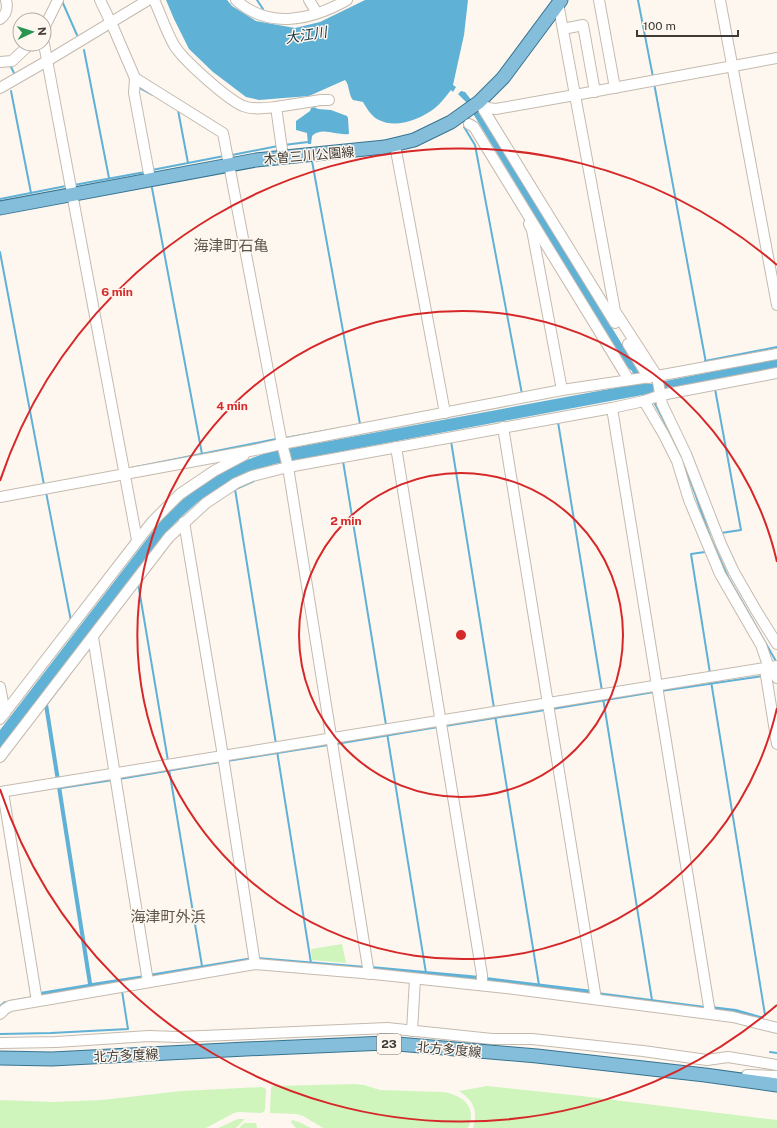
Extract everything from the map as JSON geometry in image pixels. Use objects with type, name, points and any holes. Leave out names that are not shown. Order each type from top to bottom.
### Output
[{"type":"main road","name":"木曽三川公園線","points":[[0,208],[229,164],[283,156],[369,149],[414,140],[471,111],[503,78],[559,2]]},
{"type":"main road","name":"北方多度線","points":[[0,1058],[52,1059],[386,1043],[537,1056],[705,1075],[777,1085]]},
{"type":"street","points":[[0,19],[6,13],[6,0]]},
{"type":"street","points":[[52,12],[58,0]]},
{"type":"street","points":[[100,0],[135,78],[134,93],[150,179]]},
{"type":"street","points":[[0,88],[148,0]]},
{"type":"street","points":[[154,0],[169,36],[175,46],[202,74],[229,97],[243,106],[254,108],[276,107],[329,100]]},
{"type":"street","points":[[236,0],[248,9],[268,17],[293,19],[317,13],[347,0]]},
{"type":"street","points":[[309,0],[317,13]]},
{"type":"street","points":[[599,0],[615,88]]},
{"type":"street","points":[[720,0],[777,305]]},
{"type":"street","points":[[559,2],[615,311],[653,378],[654,397],[664,435],[676,461],[689,500],[720,574],[761,645],[765,657]]},
{"type":"street","points":[[563,29],[583,25],[595,92]]},
{"type":"street","points":[[0,62],[12,61],[22,52]]},
{"type":"street","points":[[45,52],[137,540]]},
{"type":"street","points":[[471,111],[488,108],[496,109],[595,92],[777,58]]},
{"type":"street","points":[[135,78],[223,133],[287,466],[369,974]]},
{"type":"street","points":[[276,107],[283,156]]},
{"type":"street","points":[[471,111],[653,378]]},
{"type":"street","points":[[471,111],[474,127],[631,380]]},
{"type":"street","points":[[471,111],[532,230],[562,390]]},
{"type":"street","points":[[395,145],[445,413]]},
{"type":"street","points":[[0,498],[562,390],[653,378],[777,354]]},
{"type":"street","points":[[0,757],[93,638],[169,537],[206,503],[252,476],[287,466],[612,408],[654,397],[777,373]]},
{"type":"street","points":[[654,397],[662,404],[686,454],[721,544],[734,572],[756,612],[777,644]]},
{"type":"street","points":[[612,408],[710,1014]]},
{"type":"street","points":[[503,427],[596,999]]},
{"type":"street","points":[[396,447],[482,975],[482,985]]},
{"type":"street","points":[[2,716],[152,522],[180,494],[214,470],[255,450]]},
{"type":"street","points":[[184,522],[223,756],[255,964]]},
{"type":"street","points":[[707,553],[717,576],[777,678]]},
{"type":"street","points":[[93,638],[148,982]]},
{"type":"street","points":[[37,1001],[1,792],[771,668]]},
{"type":"street","points":[[771,668],[777,744]]},
{"type":"street","points":[[0,687],[2,716]]},
{"type":"street","points":[[0,1014],[10,1006],[255,964],[482,985],[733,1017],[777,1028]]},
{"type":"street","points":[[412,1031],[415,978]]},
{"type":"street","points":[[0,1043],[56,1042],[149,1036],[178,1037],[387,1028],[492,1039],[532,1039],[643,1051],[707,1060],[728,1058],[777,1064]]},
{"type":"street","points":[[705,1075],[727,1074],[777,1076]]},
{"type":"green space","points":[[342,944],[346,963],[312,960],[311,949]]},
{"type":"green space","points":[[355,1084],[380,1090],[444,1092],[451,1094],[462,1099],[470,1108],[471,1121],[468,1128],[323,1128],[303,1116],[296,1114],[270,1113],[272,1086]]},
{"type":"green space","points":[[487,1086],[777,1120],[777,1128],[473,1128],[475,1116],[474,1107],[459,1091]]},
{"type":"green space","points":[[262,1087],[266,1089],[265,1110],[262,1113],[234,1113],[206,1128],[0,1128],[0,1100],[54,1102],[102,1100],[181,1091]]},
{"type":"green space","points":[[238,1119],[245,1119],[236,1128],[218,1128]]},
{"type":"green space","points":[[292,1120],[311,1128],[296,1128],[291,1122]]},
{"type":"green space","points":[[244,1123],[256,1123],[257,1128],[239,1128]]},
{"type":"water","name":"大江川","points":[[166,0],[227,0],[232,6],[256,21],[295,28],[320,22],[365,0],[468,0],[464,35],[453,85],[456,87],[453,92],[451,90],[435,108],[423,116],[408,122],[400,123],[386,123],[376,119],[363,102],[353,100],[345,80],[309,96],[259,100],[246,97],[213,72],[189,49]]},
{"type":"water","points":[[461,91],[465,92],[480,111],[634,364],[644,383],[650,384],[777,359],[777,368],[672,388],[671,386],[662,390],[653,391],[653,393],[275,464],[258,469],[226,484],[211,493],[183,515],[159,541],[39,697],[47,701],[48,704],[92,983],[145,975],[145,979],[39,996],[40,992],[88,984],[44,705],[37,700],[0,748],[0,730],[167,513],[215,476],[227,469],[270,452],[636,384],[632,371],[626,366],[466,102],[458,94]]},
{"type":"water","points":[[314,107],[318,109],[331,110],[347,116],[349,134],[320,132],[312,136],[311,144],[308,144],[307,133],[296,130],[296,121]]},
{"type":"water","points":[[253,957],[252,961],[151,978],[149,974]]},
{"type":"water","points":[[257,957],[366,966],[364,971],[258,962]]},
{"type":"water","points":[[371,966],[480,976],[479,980],[372,972]]},
{"type":"water","points":[[486,977],[593,990],[591,995],[485,982]]},
{"type":"water","points":[[597,992],[705,1006],[704,1009],[598,996]]},
{"type":"water","points":[[711,1006],[736,1009],[764,1017],[763,1021],[711,1010]]},
{"type":"waterway","points":[[257,0],[263,9]]},
{"type":"waterway","points":[[638,0],[653,77]]},
{"type":"waterway","points":[[62,1],[77,35]]},
{"type":"waterway","points":[[84,50],[109,178]]},
{"type":"waterway","points":[[10,65],[14,73]]},
{"type":"waterway","points":[[654,83],[705,363]]},
{"type":"waterway","points":[[140,88],[153,95]]},
{"type":"waterway","points":[[11,91],[31,193]]},
{"type":"waterway","points":[[179,110],[188,163]]},
{"type":"waterway","points":[[464,127],[475,145],[522,394]]},
{"type":"waterway","points":[[284,145],[309,141]]},
{"type":"waterway","points":[[232,155],[278,146]]},
{"type":"waterway","points":[[152,170],[224,156]]},
{"type":"waterway","points":[[312,161],[360,424]]},
{"type":"waterway","points":[[74,185],[145,172]]},
{"type":"waterway","points":[[0,199],[66,186]]},
{"type":"waterway","points":[[152,188],[202,454]]},
{"type":"waterway","points":[[0,252],[44,485]]},
{"type":"waterway","points":[[705,361],[777,347]]},
{"type":"waterway","points":[[715,389],[741,530],[721,534]]},
{"type":"waterway","points":[[654,402],[674,440],[711,539],[728,577],[777,663]]},
{"type":"waterway","points":[[558,422],[602,691]]},
{"type":"waterway","points":[[285,438],[335,429]]},
{"type":"waterway","points":[[126,469],[276,439]]},
{"type":"waterway","points":[[451,441],[494,708]]},
{"type":"waterway","points":[[343,461],[386,725]]},
{"type":"waterway","points":[[236,489],[254,481]]},
{"type":"waterway","points":[[235,489],[276,744]]},
{"type":"waterway","points":[[46,492],[71,621]]},
{"type":"waterway","points":[[705,551],[691,554],[710,673]]},
{"type":"waterway","points":[[138,583],[168,761]]},
{"type":"waterway","points":[[661,691],[763,676]]},
{"type":"waterway","points":[[47,704],[67,678]]},
{"type":"waterway","points":[[711,681],[765,1015]]},
{"type":"waterway","points":[[552,709],[654,692]]},
{"type":"waterway","points":[[603,698],[652,1000]]},
{"type":"waterway","points":[[445,726],[545,710]]},
{"type":"waterway","points":[[495,715],[539,985]]},
{"type":"waterway","points":[[336,744],[438,727]]},
{"type":"waterway","points":[[387,733],[426,973]]},
{"type":"waterway","points":[[227,761],[328,745]]},
{"type":"waterway","points":[[277,751],[311,963]]},
{"type":"waterway","points":[[119,779],[220,762]]},
{"type":"waterway","points":[[169,769],[202,966]]},
{"type":"waterway","points":[[61,788],[113,780]]},
{"type":"waterway","points":[[0,1034],[128,1029],[122,991]]},
{"type":"waterway","points":[[11,1001],[33,997]]},
{"type":"waterway","points":[[0,1006],[5,1002]]},
{"type":"waterway","points":[[770,1052],[777,1053]]},
{"type":"district","name":"海津町石亀","points":[[231,246]]},
{"type":"district","name":"海津町外浜","points":[[168,917]]}]
